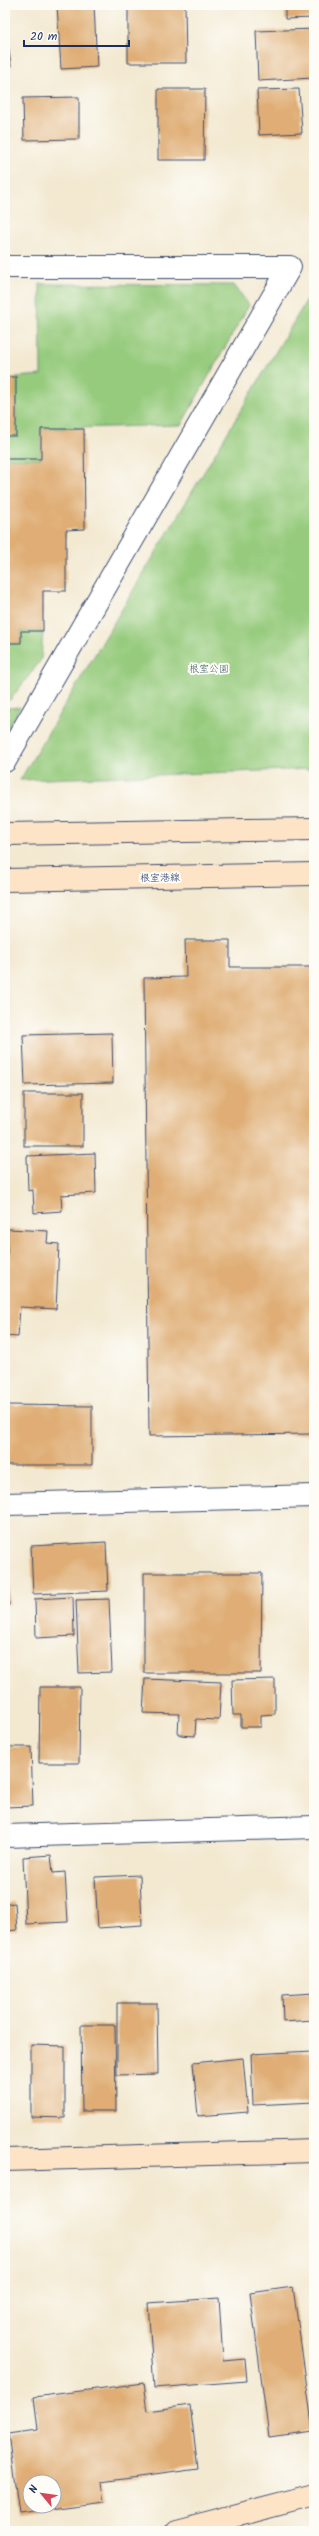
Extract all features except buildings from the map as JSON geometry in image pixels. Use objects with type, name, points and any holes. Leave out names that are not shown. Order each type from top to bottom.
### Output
[{"type":"main road","points":[[5,834],[314,829]]},
{"type":"main road","name":"根室港線","points":[[5,880],[314,874]]},
{"type":"main road","points":[[5,2160],[314,2151]]},
{"type":"main road","points":[[176,2531],[314,2495]]},
{"type":"street","points":[[5,267],[290,267],[5,762]]},
{"type":"street","points":[[5,1504],[314,1496]]},
{"type":"street","points":[[5,1836],[314,1827]]},
{"type":"green space","points":[[40,284],[234,285],[249,305],[181,425],[41,429],[41,459],[5,459],[5,436],[16,435],[16,377],[41,375]]},
{"type":"green space","name":"根室公園","points":[[314,288],[314,769],[20,780]]},
{"type":"green space","points":[[21,631],[43,631],[41,660],[10,700],[5,700],[5,643],[21,643]]},
{"type":"green space","points":[[20,707],[5,733],[5,708]]}]
